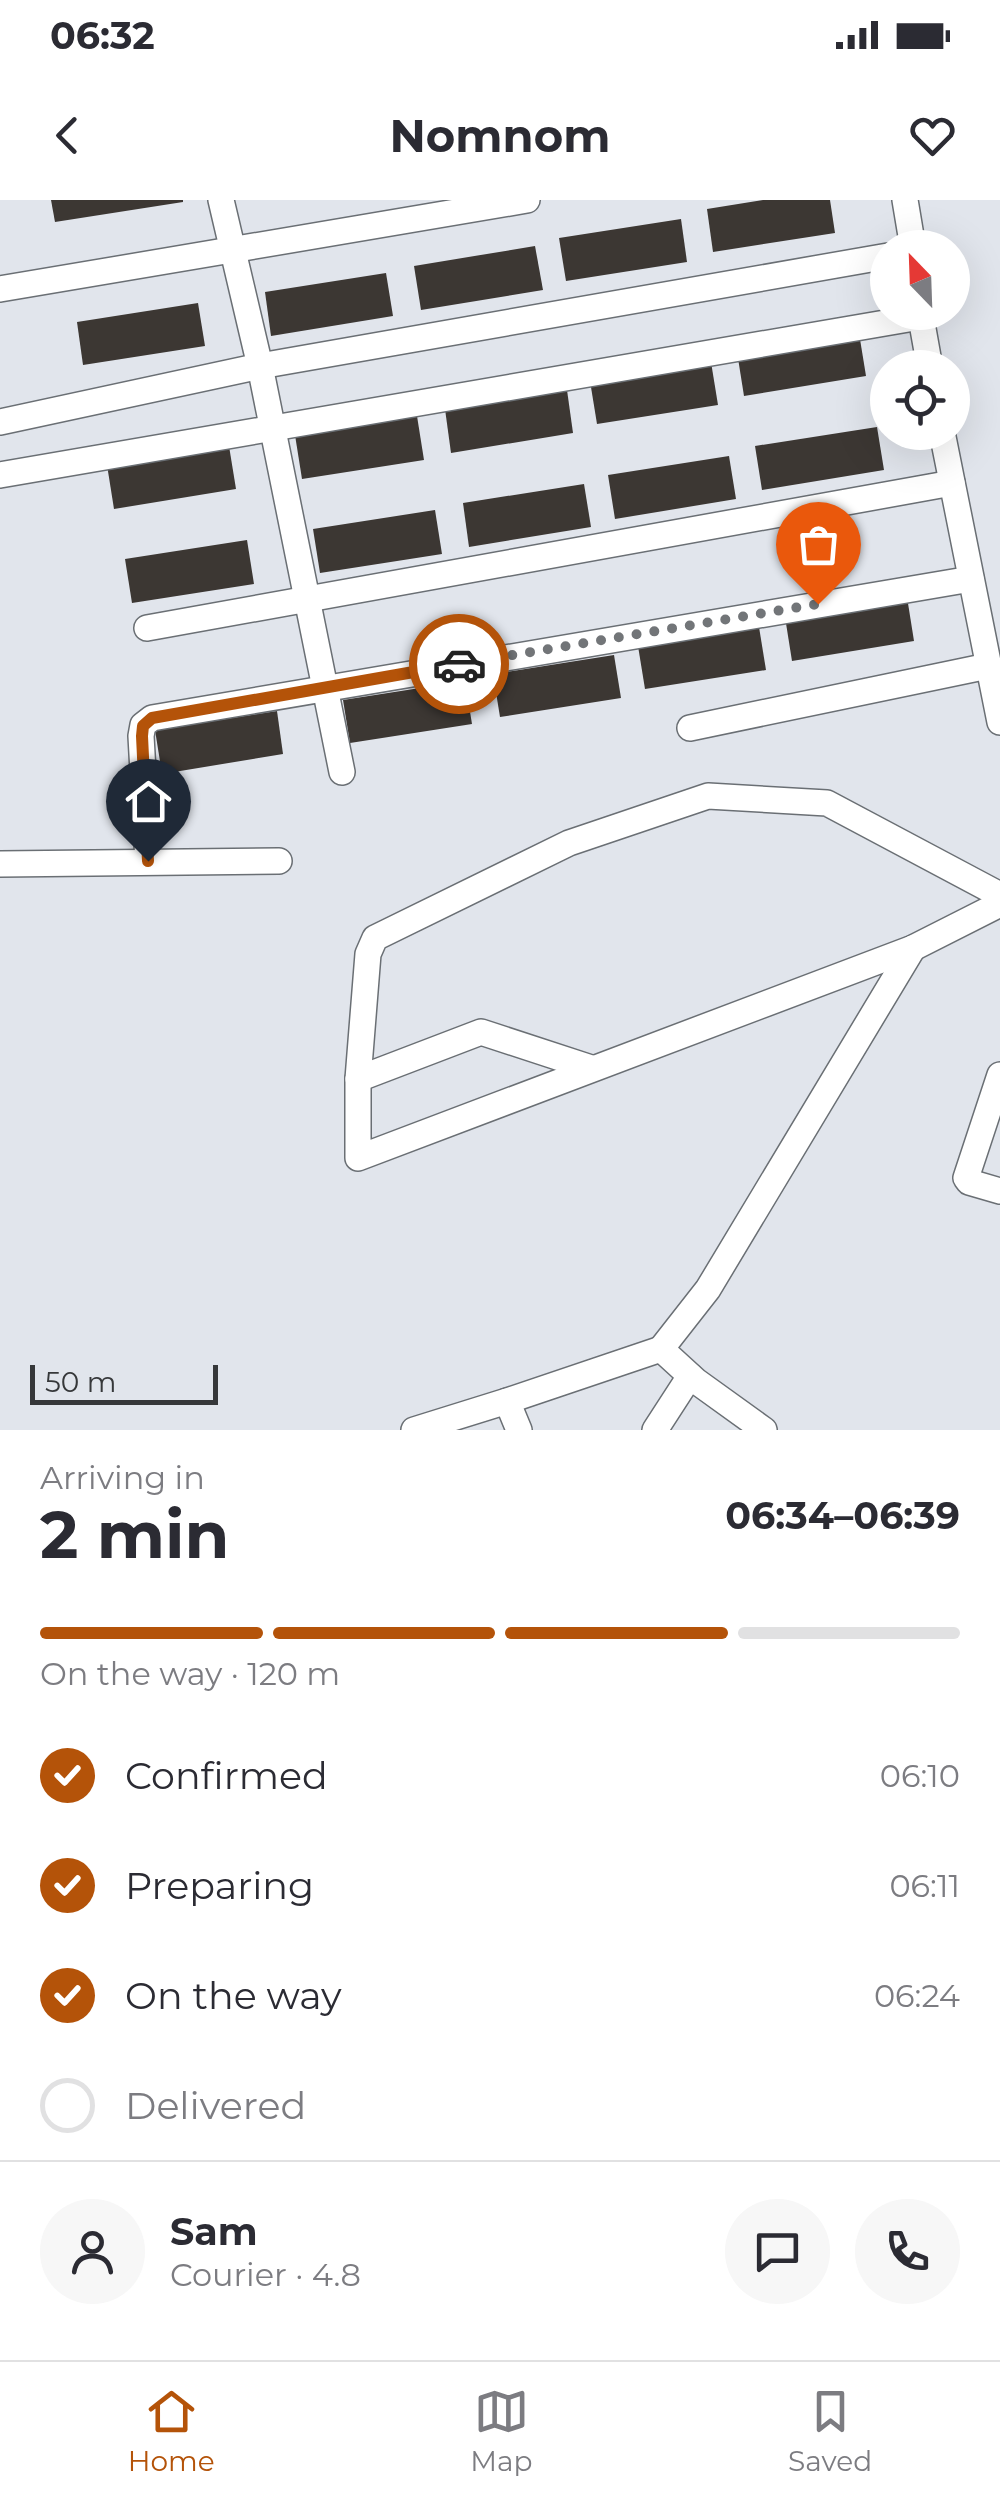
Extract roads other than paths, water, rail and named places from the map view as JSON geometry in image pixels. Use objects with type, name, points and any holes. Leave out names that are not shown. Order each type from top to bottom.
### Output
[{"type":"street","points":[[221,200],[260,366],[342,772]]},
{"type":"street","points":[[0,288],[526,200]]},
{"type":"street","points":[[905,200],[910,230]]},
{"type":"street","points":[[0,422],[260,366],[870,259]]},
{"type":"street","points":[[0,475],[870,324]]},
{"type":"street","points":[[946,450],[1000,722]]},
{"type":"street","points":[[147,628],[952,482]]},
{"type":"street","points":[[148,861],[143,726],[152,718],[970,579]]},
{"type":"street","points":[[690,728],[988,666]]},
{"type":"street","points":[[1000,895],[827,803],[708,796],[570,843],[375,938],[368,954],[358,1078],[358,1158],[913,948],[1000,904]]},
{"type":"street","points":[[0,864],[278,860]]},
{"type":"street","points":[[414,1430],[661,1349],[708,1289],[913,948]]},
{"type":"street","points":[[358,1078],[481,1032],[592,1068]]},
{"type":"street","points":[[1000,1075],[966,1178],[1000,1191]]},
{"type":"street","points":[[661,1349],[690,1376],[764,1430]]},
{"type":"street","points":[[656,1430],[690,1376]]},
{"type":"street","points":[[507,1401],[519,1430]]}]
